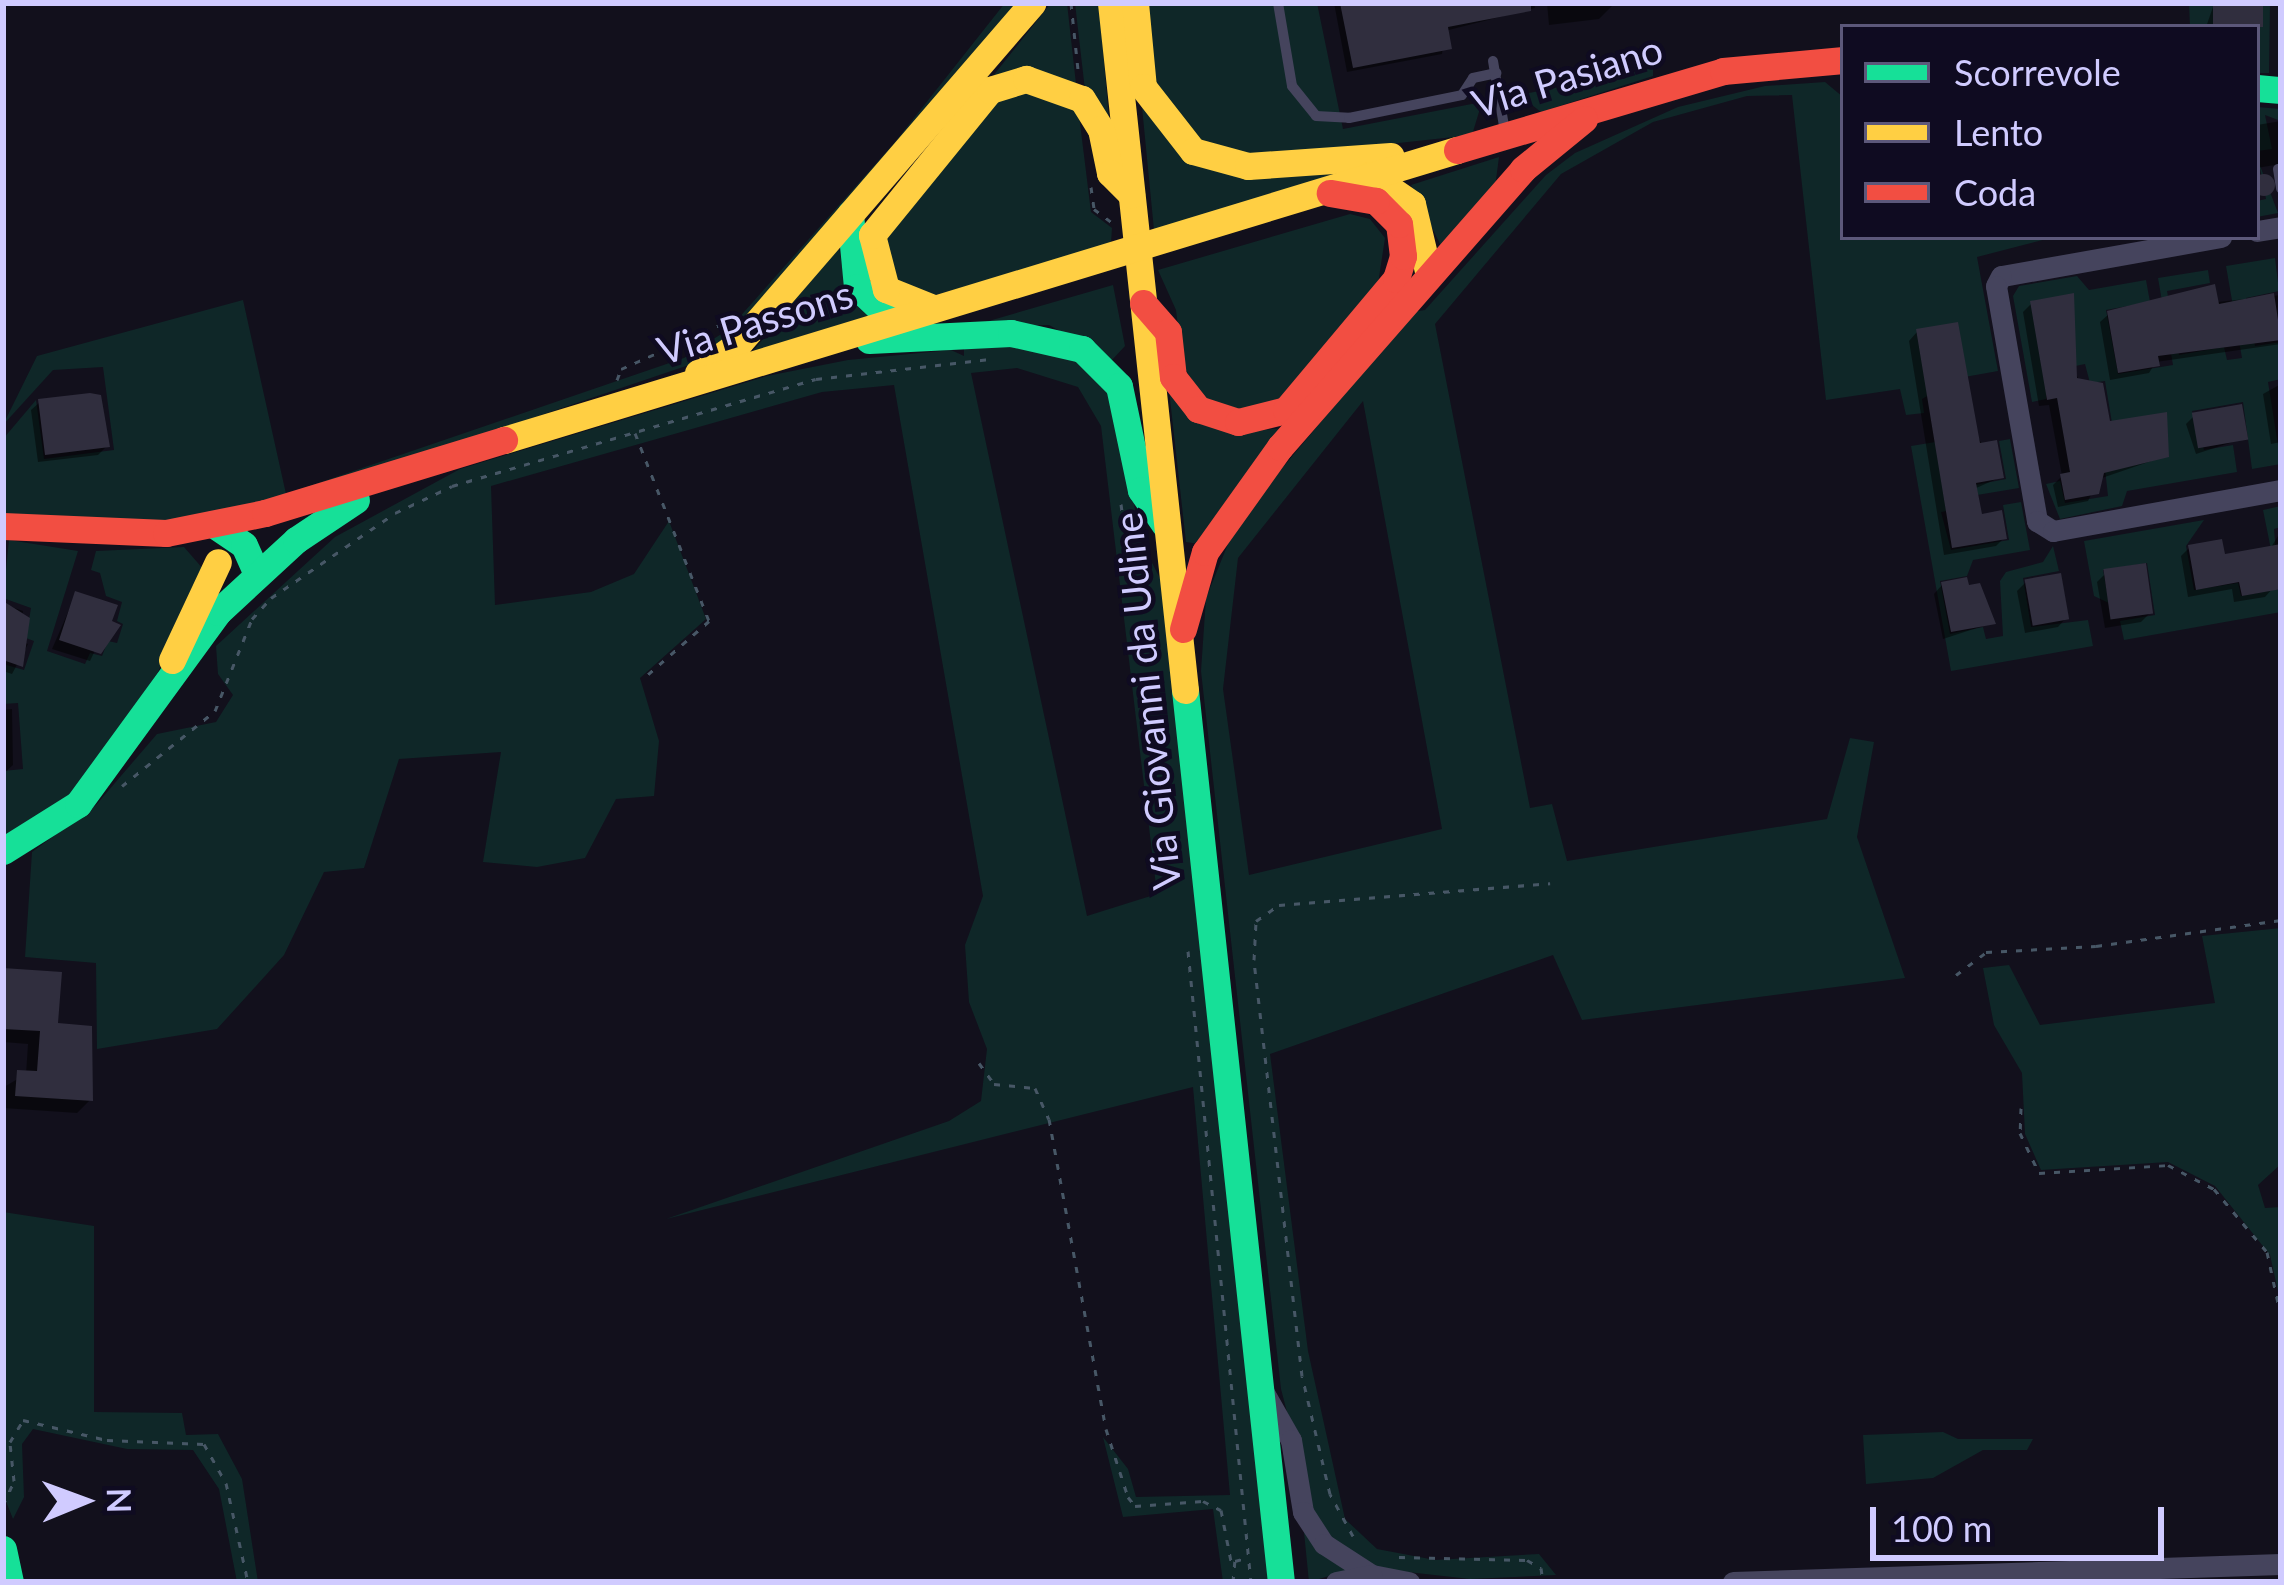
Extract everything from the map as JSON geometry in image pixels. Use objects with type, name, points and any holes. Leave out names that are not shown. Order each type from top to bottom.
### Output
[{"type":"street","points":[[681,385],[739,343],[1032,3]]},
{"type":"street","name":"Via Giovanni da Udine","points":[[1111,3],[1281,1582]]},
{"type":"street","points":[[1135,3],[1144,86],[1156,113],[1193,151],[1248,166],[1449,152]]},
{"type":"street","name":"Via Pasiano","points":[[1318,192],[1723,71],[1840,60]]},
{"type":"street","points":[[933,308],[886,289],[872,258],[872,235],[883,212],[990,90],[1026,79],[1074,93],[1101,129],[1110,173],[1131,194]]},
{"type":"street","points":[[1179,641],[1205,552],[1280,448],[1428,271],[1523,169],[1603,106]]},
{"type":"street","points":[[1505,135],[1526,144],[1523,169]]},
{"type":"street","points":[[1370,175],[1412,204],[1428,271]]},
{"type":"street","points":[[1142,296],[1168,332],[1173,377],[1198,409],[1238,422],[1286,410],[1396,279],[1403,256],[1399,224],[1376,201],[1318,192]]},
{"type":"street","name":"Via Passons","points":[[3,526],[166,533],[394,479],[619,404],[1318,192]]},
{"type":"street","points":[[850,214],[857,287],[894,322]]},
{"type":"street","points":[[2205,240],[2001,276],[1996,286],[2037,521],[2054,532],[2281,490]]},
{"type":"street","points":[[823,342],[1011,333],[1082,349],[1119,386],[1141,490],[1167,528]]},
{"type":"street","points":[[3,851],[78,804],[166,681],[257,574],[332,514],[394,479]]},
{"type":"street","points":[[213,524],[244,544],[257,574]]},
{"type":"street","name":"Via Passons","points":[[166,533],[218,562],[257,574]]},
{"type":"street","points":[[166,681],[218,562]]},
{"type":"street","points":[[1263,1390],[1292,1440],[1312,1528],[1372,1575]]},
{"type":"street","points":[[3,1549],[10,1582]]},
{"type":"street","points":[[1733,1582],[2214,1573],[2281,1564]]},
{"type":"street","points":[[1336,1582],[1372,1575],[1409,1582]]},
{"type":"lane","points":[[1278,3],[1292,86],[1316,116],[1349,118],[1462,95],[1472,78],[1495,67],[1505,135]]},
{"type":"lane","points":[[2278,170],[2281,189]]},
{"type":"path","points":[[1071,3],[1080,84]]},
{"type":"path","points":[[644,678],[709,621],[619,404],[621,369],[724,323]]},
{"type":"path","points":[[112,797],[215,711],[252,620],[338,548],[452,486],[816,379],[1003,358]]},
{"type":"path","points":[[1120,491],[1126,541],[1149,590]]},
{"type":"path","points":[[1358,1541],[1336,1512],[1302,1376],[1254,961],[1256,921],[1279,905],[1550,883]]},
{"type":"path","points":[[1956,975],[1986,952],[2096,946],[2281,920]]},
{"type":"path","points":[[1186,929],[1250,1582]]},
{"type":"path","points":[[979,1063],[994,1084],[1035,1088],[1048,1119],[1106,1429],[1128,1497],[1135,1506],[1203,1501],[1221,1510],[1233,1582]]},
{"type":"path","points":[[2021,1108],[2020,1133],[2039,1173],[2168,1165],[2214,1189],[2266,1252],[2281,1317]]},
{"type":"path","points":[[3,1505],[14,1481],[10,1442],[23,1420],[107,1440],[205,1444],[226,1483],[248,1582]]},
{"type":"path","points":[[1395,1557],[1527,1560],[1541,1568],[1543,1582]]},
{"type":"path","points":[[1232,1566],[1248,1558]]},
{"type":"green space","points":[[1005,3],[1025,3],[734,337],[692,364],[317,491],[176,522],[3,515],[3,439],[36,400],[44,459],[114,450],[103,367],[53,370],[3,425],[37,356],[243,300],[286,494],[684,358],[729,329],[895,142]]},
{"type":"green space","points":[[1051,3],[1067,3],[1076,84],[1031,70],[989,81]]},
{"type":"green space","points":[[1075,3],[1099,3],[1109,119],[1085,90]]},
{"type":"green space","points":[[1146,3],[1317,3],[1343,129],[1482,102],[1472,135],[1269,157],[1218,153],[1183,130],[1158,96]]},
{"type":"green space","points":[[2189,3],[2270,3],[2269,73],[2260,73],[2260,24],[2190,24]]},
{"type":"green space","points":[[1653,68],[1653,76],[1541,112],[1519,95]]},
{"type":"green space","points":[[1825,82],[1840,94],[1840,240],[2042,240],[1977,257],[1998,371],[1959,378],[1922,399],[1924,413],[1906,415],[1900,389],[1826,400],[1792,95],[1747,96],[1653,122],[1561,174],[1435,324],[1530,808],[1552,804],[1567,861],[1827,819],[1850,738],[1874,742],[1857,837],[1905,978],[1582,1020],[1553,955],[1270,1054],[1308,1351],[1345,1519],[1377,1549],[1435,1560],[1539,1554],[1556,1575],[1470,1579],[1381,1569],[1334,1543],[1315,1519],[1281,1389],[1201,671],[1206,598],[1237,522],[1413,312],[1425,310],[1546,175],[1575,153],[1678,107],[1765,86]],"holes":[[[1363,401],[1442,829],[1249,875],[1223,689],[1238,558]]]},
{"type":"green space","points":[[1027,88],[1078,107],[1091,212],[1112,228],[1111,243],[936,295],[900,286],[882,251],[883,233],[991,104]]},
{"type":"green space","points":[[1142,107],[1196,162],[1361,169],[1154,230]]},
{"type":"green space","points":[[2260,107],[2281,109],[2281,121],[2265,115],[2272,149],[2260,151]]},
{"type":"green space","points":[[1499,157],[1495,187],[1441,246],[1411,185]]},
{"type":"green space","points":[[2260,166],[2278,213],[2260,216],[2260,200],[2266,199]]},
{"type":"green space","points":[[1350,214],[1370,219],[1385,238],[1378,284],[1287,395],[1246,411],[1204,398],[1183,366],[1176,310],[1158,270]]},
{"type":"green space","points":[[839,247],[843,273],[871,315],[753,351]]},
{"type":"green space","points":[[2275,258],[2279,291],[2246,298],[2255,346],[2281,342],[2281,379],[2268,382],[2281,464],[2252,469],[2243,402],[2192,411],[2204,450],[2233,445],[2237,472],[2127,491],[2122,506],[2060,519],[2046,484],[2060,481],[2065,503],[2108,496],[2105,469],[2119,465],[2105,381],[2090,383],[2085,364],[2046,372],[2046,399],[2032,402],[2013,296],[2019,286],[2077,276],[2089,290],[2146,280],[2150,302],[2106,310],[2118,374],[2173,365],[2158,278],[2208,270],[2210,283],[2167,291],[2179,355],[2224,347],[2227,360],[2242,358],[2226,266]]},
{"type":"green space","points":[[1113,285],[1125,346],[1112,360],[1049,325],[975,325]]},
{"type":"green space","points":[[988,342],[1060,349],[1104,383],[1126,436],[1138,536],[1162,582],[1272,1582],[1223,1582],[1213,1509],[1123,1517],[1103,1437],[1128,1469],[1136,1497],[1230,1495],[1193,1087],[666,1219],[949,1121],[981,1101],[987,1049],[969,1002],[965,945],[983,896],[894,385],[822,392],[491,486],[495,605],[591,592],[634,574],[669,521],[706,619],[640,678],[659,741],[654,796],[616,799],[585,858],[537,867],[483,862],[501,752],[399,759],[364,868],[324,872],[284,955],[217,1029],[97,1049],[96,963],[25,957],[32,852],[96,805],[157,734],[216,722],[233,695],[218,674],[216,646],[335,537],[460,469],[767,376],[848,360],[951,350],[964,356],[964,347]],"holes":[[[1017,368],[1078,387],[1101,426],[1157,894],[1087,916],[971,373]]]},
{"type":"green space","points":[[1169,390],[1253,431],[1284,428],[1199,544],[1186,542]]},
{"type":"green space","points":[[1960,438],[1975,485],[2006,479],[1999,441],[2010,439],[2019,488],[1971,496],[1969,507],[1941,512],[1951,550],[2009,540],[2003,505],[2021,502],[2030,550],[1973,560],[1967,576],[1940,581],[1950,634],[1983,627],[1986,639],[2003,636],[2000,581],[2006,572],[2043,562],[2053,546],[2059,571],[2023,578],[2031,627],[2088,620],[2093,646],[1951,671],[1911,446]]},
{"type":"green space","points":[[2281,506],[2281,527],[2274,529],[2281,612],[2124,640],[2120,621],[2155,615],[2147,563],[2103,570],[2109,603],[2094,596],[2084,541],[2204,520],[2186,546],[2194,590],[2238,583],[2241,596],[2279,589],[2263,510]]},
{"type":"green space","points":[[9,540],[78,551],[47,651],[85,664],[90,653],[102,656],[108,641],[117,643],[123,624],[117,621],[122,602],[106,596],[100,573],[91,570],[96,551],[184,547],[204,570],[158,672],[70,802],[3,840],[3,771],[23,769],[18,703],[3,704],[3,664],[24,670],[34,641],[26,638],[31,608],[3,598]]},
{"type":"green space","points":[[2281,928],[2281,1164],[2258,1185],[2265,1208],[2281,1207],[2281,1305],[2270,1255],[2215,1186],[2168,1162],[2041,1170],[2025,1134],[2022,1073],[1994,1025],[1983,968],[2009,965],[2040,1025],[2215,1003],[2202,936]]},
{"type":"green space","points":[[3,1212],[94,1226],[94,1412],[182,1413],[186,1435],[218,1434],[242,1479],[258,1582],[237,1582],[219,1489],[193,1450],[127,1449],[33,1429],[22,1444],[24,1497],[13,1519],[3,1494]]},
{"type":"green space","points":[[1943,1432],[1958,1439],[2033,1439],[2027,1450],[1983,1450],[1933,1478],[1866,1484],[1863,1435]]},
{"type":"green space","points":[[1304,1532],[1345,1567],[1346,1571],[1309,1582]]},
{"type":"building","points":[[1340,3],[1531,3],[1531,11],[1448,27],[1452,49],[1353,68]]},
{"type":"building","points":[[2213,3],[2263,3],[2263,27],[2213,24]]},
{"type":"building","points":[[2260,176],[2272,177],[2272,193],[2260,194]]},
{"type":"building","points":[[2215,284],[2219,304],[2274,293],[2281,340],[2158,356],[2160,366],[2118,373],[2107,311]]},
{"type":"building","points":[[2074,293],[2077,378],[2103,383],[2110,421],[2167,412],[2169,457],[2104,473],[2099,494],[2065,500],[2060,474],[2070,472],[2057,398],[2047,400],[2030,301]]},
{"type":"building","points":[[1958,322],[1980,443],[1997,440],[2004,478],[1976,483],[1982,514],[2002,510],[2007,539],[1952,548],[1916,329]]},
{"type":"building","points":[[101,395],[110,447],[45,455],[38,399]]},
{"type":"building","points":[[2242,404],[2248,439],[2198,448],[2192,413]]},
{"type":"building","points":[[2222,539],[2225,554],[2281,544],[2281,589],[2242,596],[2239,582],[2196,590],[2188,545]]},
{"type":"building","points":[[2146,563],[2153,614],[2111,619],[2103,569]]},
{"type":"building","points":[[2061,573],[2069,619],[2033,626],[2025,579]]},
{"type":"building","points":[[1967,577],[1969,585],[1980,583],[1996,624],[1951,632],[1941,582]]},
{"type":"building","points":[[75,591],[118,605],[112,621],[121,625],[101,654],[59,640]]},
{"type":"building","points":[[3,601],[30,618],[23,667],[3,660]]},
{"type":"building","points":[[3,968],[62,972],[58,1023],[92,1026],[93,1101],[15,1096],[17,1070],[37,1071],[40,1031],[3,1029]]},
{"type":"traffic: fast","points":[[2260,88],[2281,90]]},
{"type":"traffic: fast","points":[[850,214],[857,287],[894,322]]},
{"type":"traffic: fast","points":[[869,340],[1011,333],[1082,349],[1119,386],[1141,490],[1165,525]]},
{"type":"traffic: fast","points":[[3,851],[78,804],[218,612],[296,540],[356,500]]},
{"type":"traffic: fast","points":[[213,524],[244,545],[257,574]]},
{"type":"traffic: fast","points":[[1185,690],[1281,1582]]},
{"type":"traffic: fast","points":[[3,1549],[10,1582]]},
{"type":"traffic: slow","points":[[698,373],[739,343],[1032,3]]},
{"type":"traffic: slow","points":[[1111,3],[1185,690]]},
{"type":"traffic: slow","points":[[1135,3],[1143,87],[1193,151],[1248,166],[1391,156]]},
{"type":"traffic: slow","points":[[933,308],[886,289],[872,235],[990,90],[1026,79],[1082,99],[1101,129],[1110,173],[1131,194]]},
{"type":"traffic: slow","points":[[504,440],[1457,150]]},
{"type":"traffic: slow","points":[[1370,175],[1412,204],[1428,271]]},
{"type":"traffic: slow","points":[[172,660],[218,562]]},
{"type":"traffic: jam","points":[[1457,150],[1723,71],[1840,60]]},
{"type":"traffic: jam","points":[[1183,629],[1205,552],[1280,447],[1523,169],[1584,119]]},
{"type":"traffic: jam","points":[[1143,303],[1168,332],[1173,377],[1198,409],[1238,422],[1286,410],[1396,279],[1403,256],[1399,224],[1376,201],[1330,193]]},
{"type":"traffic: jam","points":[[3,526],[166,533],[265,513],[504,440]]}]
